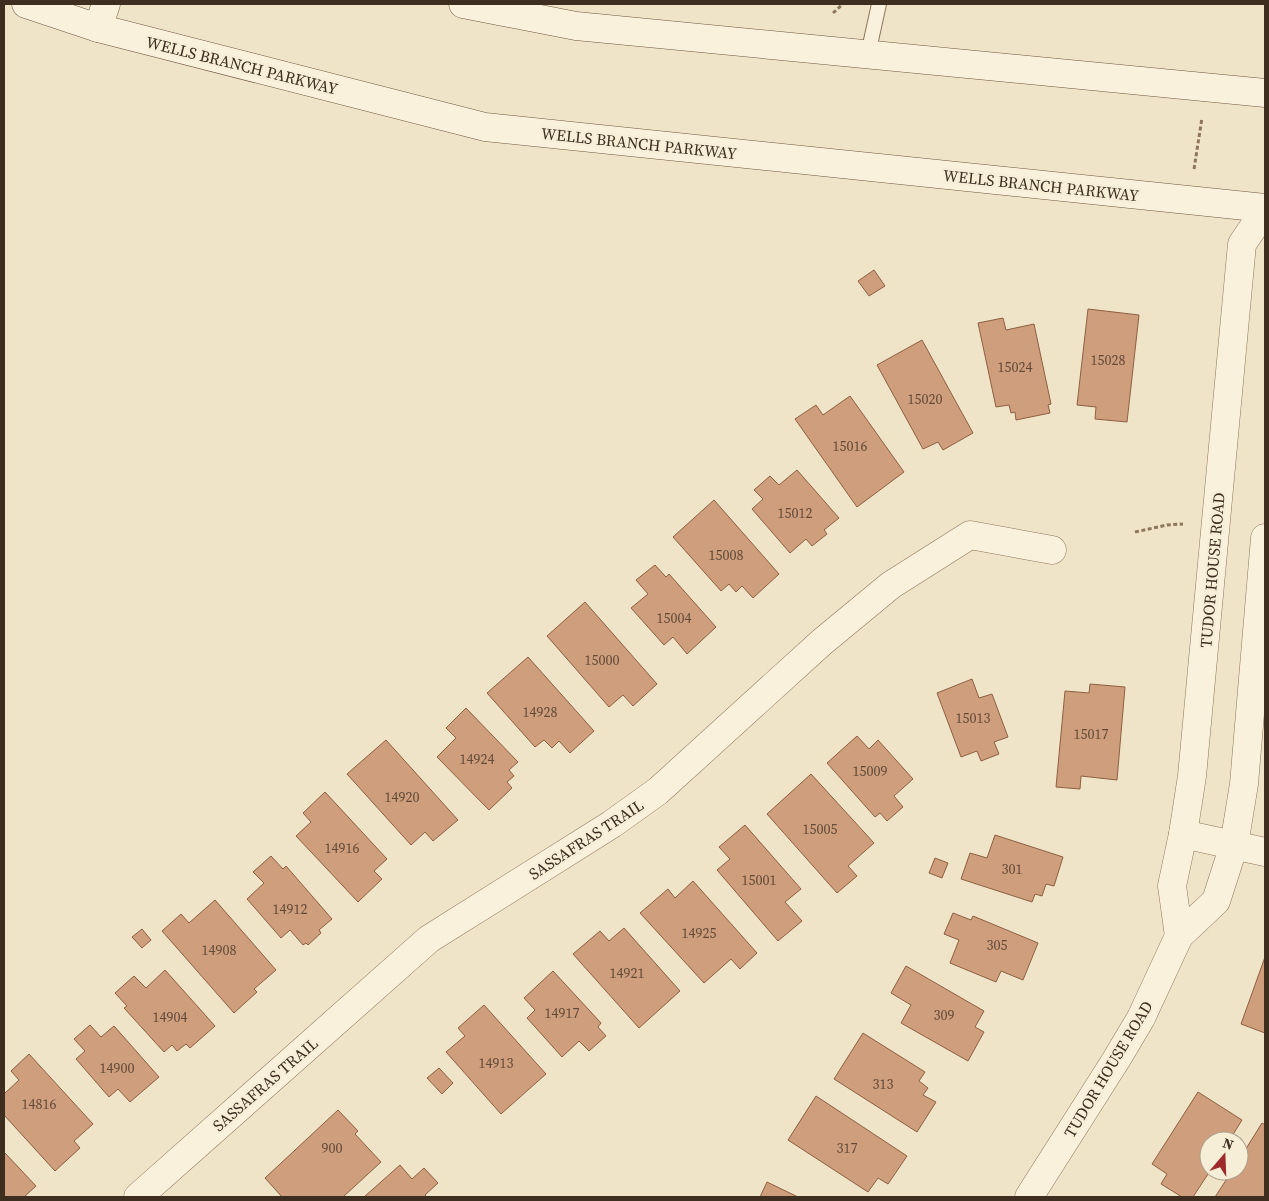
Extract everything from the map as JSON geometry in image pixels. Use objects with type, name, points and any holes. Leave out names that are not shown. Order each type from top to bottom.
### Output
[{"type":"street","name":"WELLS BRANCH PARKWAY","points":[[26,4],[102,16],[485,127],[1265,209]]},
{"type":"street","points":[[463,4],[576,26],[1265,93]]},
{"type":"street","name":"TUDOR HOUSE ROAD","points":[[1179,936],[1172,886],[1183,834],[1192,776],[1242,244],[1265,209]]},
{"type":"street","name":"SASSAFRAS TRAIL","points":[[152,1193],[429,939],[612,824],[658,792],[822,642],[891,584],[970,535],[1052,550]]},
{"type":"street","name":"TUDOR HOUSE ROAD","points":[[1029,1197],[1141,1018],[1179,936],[1216,901],[1234,845],[1244,784],[1265,538]]},
{"type":"street","points":[[1183,834],[1265,852]]},
{"type":"lane","points":[[868,54],[879,4]]},
{"type":"path","points":[[833,13],[844,4]]},
{"type":"path","points":[[1193,175],[1203,112]]},
{"type":"path","points":[[1135,532],[1168,525],[1191,524]]},
{"type":"building","points":[[874,270],[885,286],[869,296],[858,281]]},
{"type":"building","points":[[1088,309],[1139,315],[1127,422],[1095,419],[1096,407],[1077,405]]},
{"type":"building","points":[[1003,318],[1006,330],[1034,324],[1051,404],[1048,405],[1050,413],[1016,420],[1015,412],[1011,413],[1009,405],[996,407],[978,323]]},
{"type":"building","points":[[922,340],[973,433],[943,450],[938,442],[923,449],[877,365]]},
{"type":"building","points":[[850,396],[904,472],[857,507],[795,419],[816,405],[823,415]]},
{"type":"building","points":[[797,470],[839,518],[824,530],[827,534],[812,546],[806,539],[790,553],[752,509],[763,499],[754,490],[770,476],[779,485]]},
{"type":"building","points":[[714,500],[779,574],[753,598],[742,586],[736,592],[729,584],[721,591],[673,537]]},
{"type":"building","points":[[655,565],[666,577],[669,574],[716,627],[687,654],[673,637],[664,645],[631,608],[648,594],[636,580]]},
{"type":"building","points":[[585,602],[657,684],[633,706],[623,695],[609,707],[547,636]]},
{"type":"building","points":[[528,657],[594,731],[570,753],[559,741],[552,748],[544,740],[535,747],[487,693]]},
{"type":"building","points":[[972,679],[979,698],[992,694],[1008,737],[994,742],[999,754],[981,761],[977,751],[961,757],[937,693]]},
{"type":"building","points":[[1090,684],[1125,687],[1117,780],[1081,776],[1080,789],[1056,787],[1065,691],[1089,693]]},
{"type":"building","points":[[466,708],[518,762],[509,770],[514,776],[507,782],[512,788],[489,810],[437,757],[456,738],[446,728]]},
{"type":"building","points":[[857,736],[869,749],[878,740],[913,779],[894,796],[903,807],[887,821],[880,813],[875,817],[827,763]]},
{"type":"building","points":[[386,740],[458,820],[433,841],[425,832],[411,845],[347,774]]},
{"type":"building","points":[[811,774],[874,843],[848,866],[857,876],[837,893],[767,814]]},
{"type":"building","points":[[325,792],[387,859],[374,871],[382,879],[358,902],[296,836],[311,822],[303,813]]},
{"type":"building","points":[[745,825],[801,889],[785,902],[802,921],[778,941],[717,870],[730,859],[719,847]]},
{"type":"building","points":[[995,835],[1063,857],[1054,886],[1046,884],[1042,896],[1035,894],[1032,902],[961,879],[970,853],[987,858]]},
{"type":"building","points":[[271,856],[283,869],[286,866],[332,919],[319,930],[321,933],[308,945],[306,943],[303,945],[290,930],[281,938],[247,899],[264,883],[253,872]]},
{"type":"building","points":[[935,858],[948,863],[942,878],[929,873]]},
{"type":"building","points":[[693,881],[757,953],[740,969],[731,959],[704,983],[640,913],[668,889],[675,898]]},
{"type":"building","points":[[215,900],[276,970],[254,989],[257,992],[234,1013],[162,931],[181,914],[189,923]]},
{"type":"building","points":[[953,913],[971,920],[973,916],[1038,943],[1023,980],[1001,971],[996,982],[950,963],[959,940],[944,934]]},
{"type":"building","points":[[624,928],[680,991],[639,1028],[573,954],[600,931],[609,941]]},
{"type":"building","points":[[142,929],[151,940],[142,948],[132,937]]},
{"type":"building","points":[[1265,957],[1265,1033],[1241,1024]]},
{"type":"building","points":[[906,966],[984,1011],[975,1027],[984,1032],[968,1061],[901,1023],[911,1005],[891,993]]},
{"type":"building","points":[[165,970],[215,1026],[190,1048],[186,1044],[177,1051],[172,1045],[164,1052],[124,1008],[127,1006],[115,993],[134,976],[146,988]]},
{"type":"building","points":[[553,971],[601,1023],[598,1027],[606,1036],[589,1051],[579,1041],[562,1057],[527,1018],[535,1010],[524,998]]},
{"type":"building","points":[[484,1005],[546,1074],[501,1114],[446,1052],[465,1036],[458,1028]]},
{"type":"building","points":[[90,1025],[101,1037],[114,1026],[159,1077],[130,1102],[118,1089],[109,1097],[76,1059],[85,1051],[74,1039]]},
{"type":"building","points":[[863,1033],[925,1072],[919,1081],[928,1088],[923,1095],[936,1102],[917,1132],[834,1079]]},
{"type":"building","points":[[29,1054],[93,1124],[74,1141],[80,1148],[55,1171],[4,1115],[4,1094],[19,1080],[11,1071]]},
{"type":"building","points":[[439,1068],[453,1083],[442,1094],[427,1078]]},
{"type":"building","points":[[1198,1092],[1242,1120],[1235,1131],[1199,1131],[1199,1181],[1203,1181],[1193,1197],[1182,1197],[1161,1184],[1167,1174],[1152,1164]]},
{"type":"building","points":[[816,1096],[907,1156],[888,1184],[878,1178],[868,1192],[788,1140]]},
{"type":"building","points":[[338,1110],[358,1131],[355,1134],[381,1162],[343,1197],[282,1197],[265,1178]]},
{"type":"building","points":[[1262,1123],[1265,1125],[1265,1197],[1215,1197],[1225,1181],[1249,1181],[1249,1144]]},
{"type":"building","points":[[4,1152],[36,1186],[24,1197],[4,1197]]},
{"type":"building","points":[[400,1165],[412,1179],[424,1168],[438,1183],[425,1195],[427,1197],[364,1197]]},
{"type":"building","points":[[767,1182],[798,1197],[760,1197]]}]
